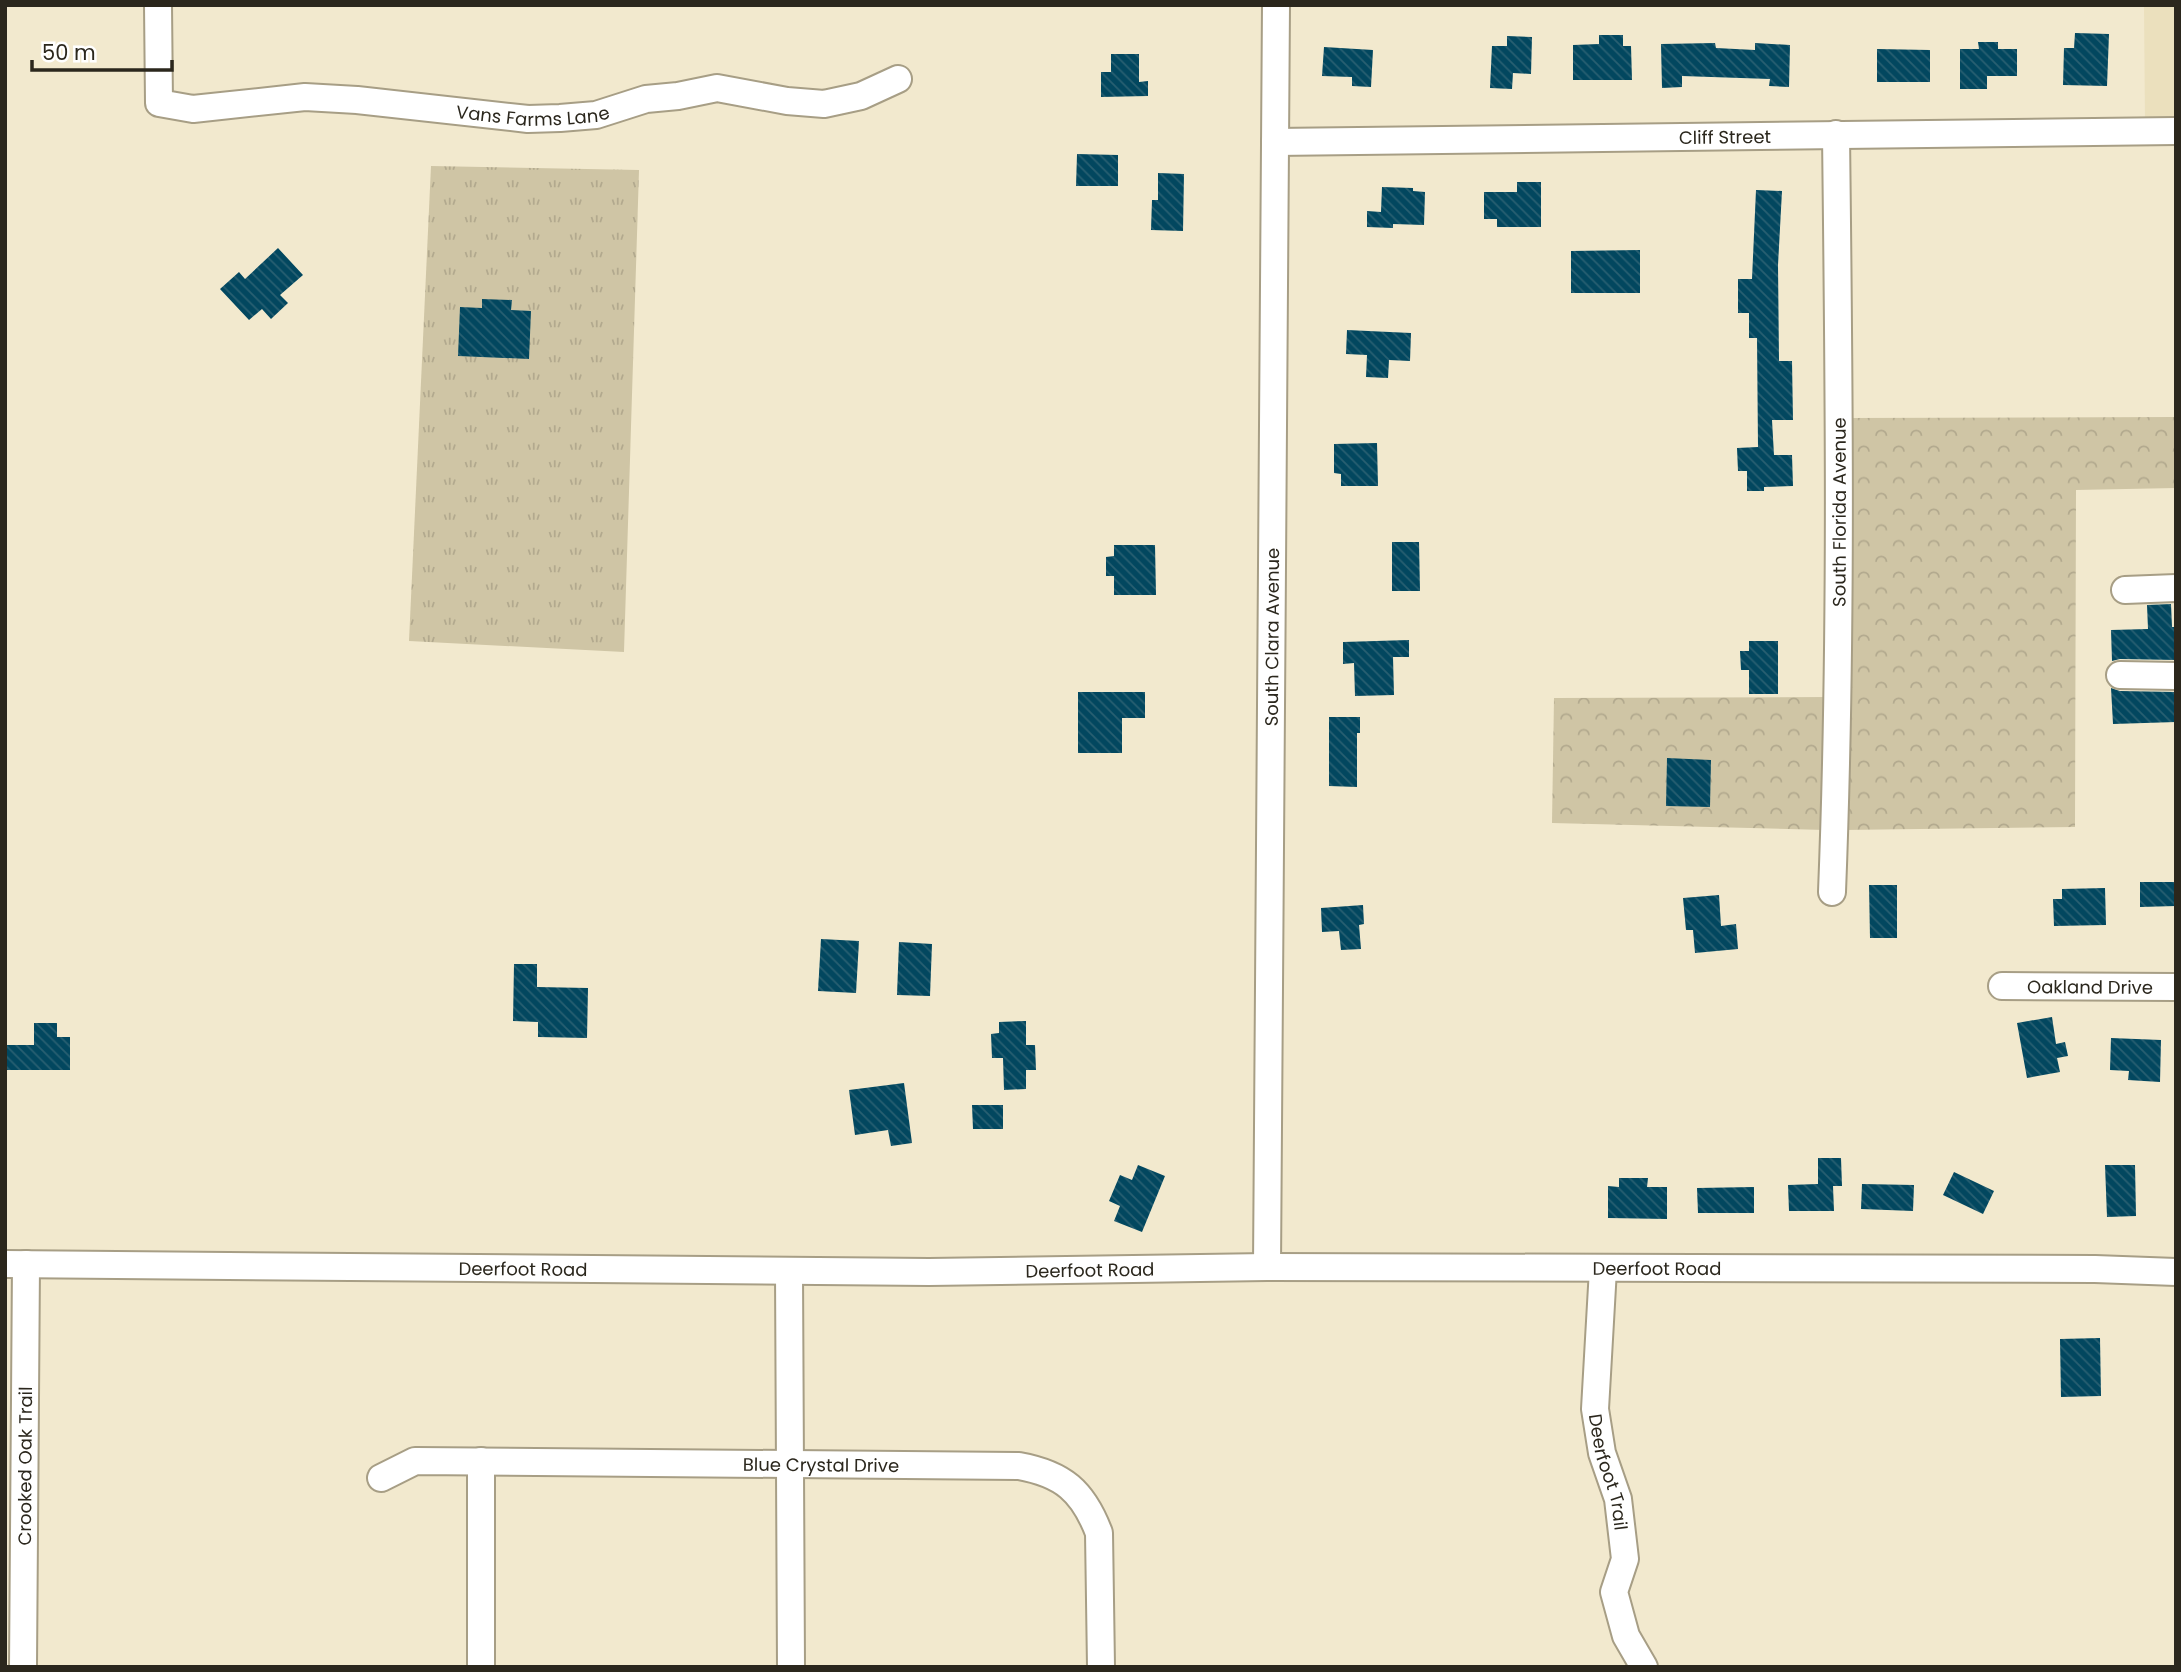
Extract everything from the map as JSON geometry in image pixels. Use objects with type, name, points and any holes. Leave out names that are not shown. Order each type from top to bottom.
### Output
[{"type":"street","name":"Vans Farms Lane","points":[[158,5],[159,103],[193,108],[304,97],[357,100],[528,119],[560,118],[596,115],[646,99],[717,88],[787,102],[824,104],[861,96],[898,79]]},
{"type":"street","name":"South Clara Avenue","points":[[1267,1268],[1276,5]]},
{"type":"street","name":"Cliff Street","points":[[1275,142],[2176,131]]},
{"type":"street","name":"South Florida Avenue","points":[[1832,892],[1839,699],[1840,440],[1836,134]]},
{"type":"street","points":[[2125,590],[2176,588]]},
{"type":"street","points":[[2120,675],[2176,676]]},
{"type":"street","name":"Oakland Drive","points":[[2002,986],[2176,987]]},
{"type":"street","name":"Deerfoot Road","points":[[16,1264],[789,1272],[1267,1268],[2095,1269],[2176,1272]]},
{"type":"street","name":"Crooked Oak Trail","points":[[16,1264],[23,1667]]},
{"type":"street","name":"Deerfoot Trail","points":[[1603,1269],[1595,1409],[1602,1453],[1618,1499],[1625,1559],[1614,1592],[1626,1636],[1644,1667]]},
{"type":"street","points":[[789,1272],[791,1667]]},
{"type":"street","name":"Blue Crystal Drive","points":[[381,1478],[415,1461],[1019,1466],[1038,1469],[1070,1486],[1082,1497],[1092,1513],[1099,1533],[1101,1667]]},
{"type":"street","points":[[481,1461],[481,1667]]},
{"type":"shaded area","points":[[2144,5],[2176,5],[2176,120],[2145,121]]},
{"type":"green space","points":[[431,166],[639,170],[624,652],[409,641]]},
{"type":"green space","points":[[2176,417],[2176,488],[2076,490],[2075,827],[1844,830],[1849,418]]},
{"type":"green space","points":[[1830,697],[1825,830],[1552,823],[1554,698]]},
{"type":"building","points":[[2075,33],[2109,34],[2107,86],[2063,85],[2064,48],[2074,48]]},
{"type":"building","points":[[1599,35],[1623,35],[1623,46],[1631,46],[1632,80],[1573,80],[1573,45],[1599,44]]},
{"type":"building","points":[[1507,36],[1532,37],[1531,74],[1513,73],[1512,89],[1490,88],[1492,46],[1507,46]]},
{"type":"building","points":[[1978,42],[1998,42],[1998,49],[2017,49],[2017,76],[1987,76],[1987,89],[1960,89],[1960,49],[1979,49]]},
{"type":"building","points":[[1715,43],[1716,48],[1755,50],[1755,43],[1790,45],[1789,87],[1769,86],[1770,79],[1682,76],[1682,87],[1662,88],[1661,44]]},
{"type":"building","points":[[1324,47],[1373,50],[1371,87],[1352,86],[1352,77],[1322,76]]},
{"type":"building","points":[[1877,49],[1930,50],[1930,82],[1877,82]]},
{"type":"building","points":[[1111,54],[1139,54],[1139,82],[1148,81],[1148,96],[1101,97],[1101,72],[1111,72]]},
{"type":"building","points":[[1077,154],[1118,155],[1118,186],[1076,186]]},
{"type":"building","points":[[1158,173],[1184,174],[1183,231],[1151,230],[1152,200],[1158,200]]},
{"type":"building","points":[[1517,182],[1541,182],[1541,227],[1497,227],[1497,219],[1484,219],[1484,192],[1517,192]]},
{"type":"building","points":[[1382,187],[1413,188],[1413,191],[1425,192],[1424,225],[1367,227],[1367,211],[1381,212]]},
{"type":"building","points":[[1756,190],[1782,191],[1778,265],[1779,361],[1792,361],[1793,420],[1772,420],[1774,455],[1792,455],[1793,486],[1764,487],[1764,491],[1747,491],[1747,471],[1738,471],[1737,448],[1758,447],[1757,338],[1749,338],[1749,313],[1738,313],[1738,279],[1752,279]]},
{"type":"building","points":[[278,248],[303,275],[280,295],[288,303],[271,319],[262,309],[249,320],[220,289],[239,272],[245,279]]},
{"type":"building","points":[[1640,250],[1640,293],[1571,293],[1571,251]]},
{"type":"building","points":[[482,299],[512,300],[511,310],[531,311],[529,359],[458,356],[460,307],[482,308]]},
{"type":"building","points":[[1347,330],[1411,333],[1410,361],[1389,360],[1388,378],[1366,377],[1367,355],[1346,354]]},
{"type":"building","points":[[1377,443],[1378,486],[1341,486],[1341,474],[1334,473],[1334,444]]},
{"type":"building","points":[[1392,542],[1419,542],[1420,591],[1392,591]]},
{"type":"building","points":[[1114,545],[1155,545],[1156,595],[1114,595],[1114,576],[1106,576],[1106,557],[1114,556]]},
{"type":"building","points":[[2171,604],[2172,627],[2176,627],[2176,660],[2112,661],[2111,630],[2148,629],[2147,605]]},
{"type":"building","points":[[1409,640],[1409,657],[1393,657],[1394,695],[1355,696],[1354,663],[1343,664],[1343,642]]},
{"type":"building","points":[[1749,641],[1778,641],[1778,694],[1749,694],[1749,670],[1741,670],[1740,651],[1749,651]]},
{"type":"building","points":[[2111,688],[2120,691],[2176,692],[2176,722],[2113,724]]},
{"type":"building","points":[[1078,692],[1145,692],[1145,718],[1122,718],[1122,753],[1078,753]]},
{"type":"building","points":[[1329,717],[1360,717],[1360,733],[1357,733],[1357,787],[1329,786]]},
{"type":"building","points":[[1667,758],[1711,760],[1710,807],[1666,806]]},
{"type":"building","points":[[2140,882],[2176,882],[2176,906],[2140,907]]},
{"type":"building","points":[[1869,885],[1897,885],[1897,938],[1870,938]]},
{"type":"building","points":[[2105,888],[2106,925],[2054,926],[2053,899],[2062,899],[2062,889]]},
{"type":"building","points":[[1719,895],[1721,926],[1736,924],[1738,949],[1695,953],[1693,930],[1686,930],[1683,898]]},
{"type":"building","points":[[1363,905],[1364,924],[1359,925],[1361,949],[1341,950],[1339,931],[1322,932],[1321,908]]},
{"type":"building","points":[[821,939],[859,941],[856,993],[818,991]]},
{"type":"building","points":[[899,942],[932,944],[930,996],[897,995]]},
{"type":"building","points":[[514,964],[537,964],[537,987],[588,988],[587,1038],[538,1037],[538,1022],[513,1021]]},
{"type":"building","points":[[2052,1017],[2056,1044],[2065,1042],[2068,1056],[2057,1058],[2060,1072],[2027,1078],[2017,1023]]},
{"type":"building","points":[[1026,1021],[1026,1045],[1035,1045],[1036,1070],[1026,1070],[1026,1089],[1004,1090],[1003,1058],[992,1058],[991,1034],[999,1033],[999,1022]]},
{"type":"building","points":[[34,1023],[57,1023],[57,1037],[70,1037],[70,1070],[5,1070],[5,1045],[34,1045]]},
{"type":"building","points":[[2111,1038],[2161,1040],[2160,1082],[2128,1080],[2129,1071],[2110,1070]]},
{"type":"building","points":[[904,1083],[912,1143],[891,1146],[888,1130],[855,1135],[849,1090]]},
{"type":"building","points":[[972,1105],[1003,1105],[1003,1129],[973,1129]]},
{"type":"building","points":[[1818,1158],[1841,1158],[1842,1186],[1833,1186],[1834,1211],[1789,1211],[1788,1185],[1818,1184]]},
{"type":"building","points":[[1138,1165],[1165,1176],[1142,1232],[1114,1221],[1120,1206],[1109,1201],[1120,1175],[1132,1180]]},
{"type":"building","points":[[2105,1165],[2135,1165],[2136,1216],[2107,1217]]},
{"type":"building","points":[[1954,1172],[1994,1191],[1983,1214],[1943,1195]]},
{"type":"building","points":[[1619,1178],[1648,1178],[1647,1187],[1667,1187],[1667,1219],[1608,1218],[1608,1186],[1619,1187]]},
{"type":"building","points":[[1862,1184],[1914,1185],[1913,1211],[1861,1209]]},
{"type":"building","points":[[1754,1187],[1754,1213],[1698,1213],[1697,1188]]},
{"type":"building","points":[[2100,1338],[2101,1396],[2061,1397],[2060,1339]]}]
